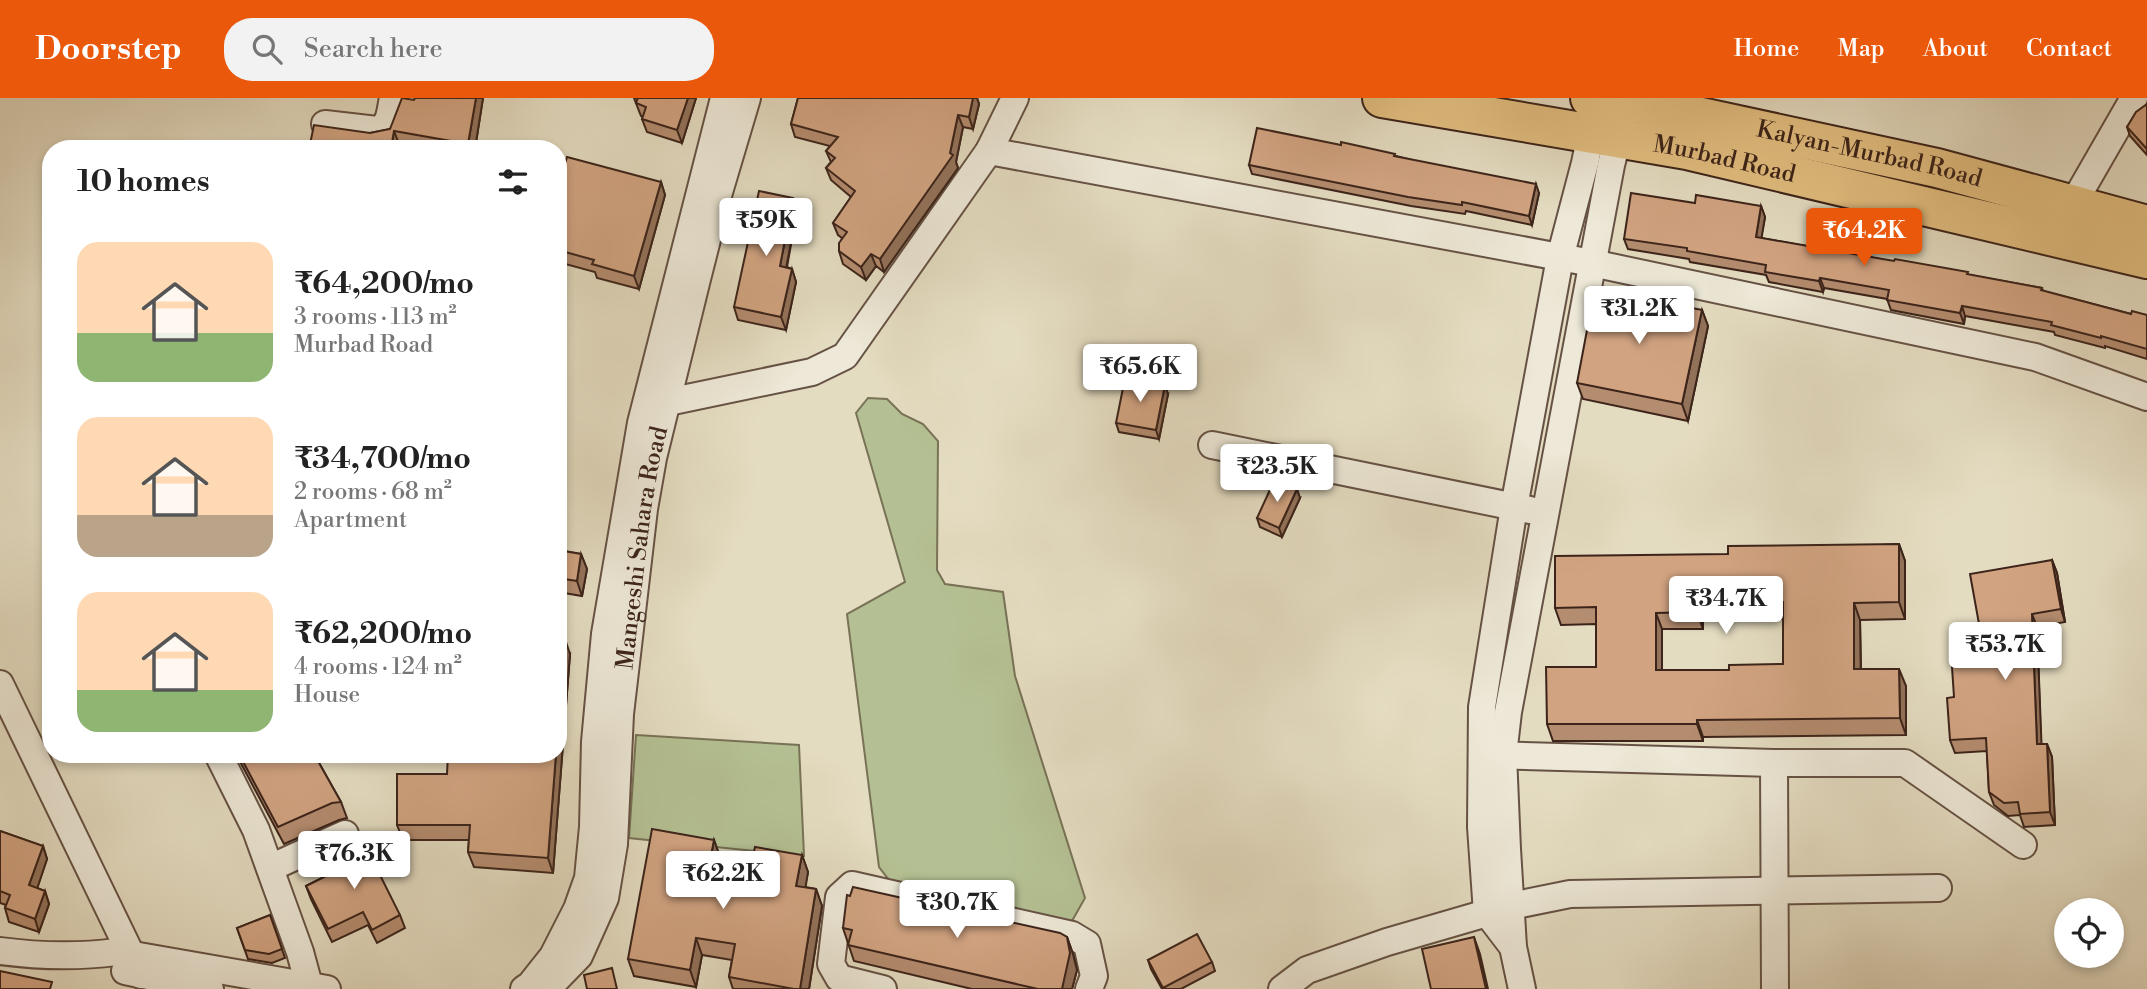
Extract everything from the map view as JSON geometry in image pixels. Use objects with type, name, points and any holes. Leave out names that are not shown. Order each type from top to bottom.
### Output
[{"type":"highway","points":[[1384,98],[1605,114]]},
{"type":"highway","name":"Kalyan-Murbad Road","points":[[1605,114],[1937,168],[2068,222],[2147,225]]},
{"type":"highway","points":[[2068,222],[2147,259]]},
{"type":"street","points":[[326,124],[377,130],[383,128],[388,123],[393,98]]},
{"type":"street","name":"Mangeshi Sahara Road","points":[[524,989],[553,956],[577,909],[588,878],[593,827],[594,742],[603,646],[641,423],[724,98]]},
{"type":"street","name":"Mangeshi Sahara Road","points":[[547,989],[579,956],[605,898],[614,844],[621,714],[644,509],[653,458],[719,192],[747,98]]},
{"type":"street","points":[[668,402],[812,373],[845,356],[989,151],[1014,98]]},
{"type":"street","points":[[2068,222],[2134,98]]},
{"type":"street","points":[[1522,989],[1513,947],[1499,909],[1492,755],[1482,707],[1514,507],[1560,258],[1605,114]]},
{"type":"street","points":[[1492,755],[1508,712],[1592,263],[1605,114]]},
{"type":"street","points":[[989,151],[1592,263],[2035,356],[2147,397]]},
{"type":"street","points":[[1212,445],[1545,513]]},
{"type":"street","points":[[0,684],[136,965],[210,989]]},
{"type":"street","points":[[1492,755],[1774,763],[1905,763],[2023,845]]},
{"type":"street","points":[[0,951],[34,955],[99,954],[107,967],[136,965],[316,988],[256,830],[222,763]]},
{"type":"street","points":[[1774,763],[1775,989]]},
{"type":"street","points":[[270,868],[345,834]]},
{"type":"street","points":[[883,989],[839,978],[831,964],[839,897],[852,885],[1072,935],[1087,944],[1094,976],[1089,989]]},
{"type":"street","points":[[1282,989],[1307,970],[1387,942],[1499,909],[1570,894],[1938,888]]},
{"type":"green space","points":[[868,398],[887,399],[902,414],[923,424],[938,441],[937,570],[945,584],[1003,592],[1015,676],[1085,898],[1068,928],[896,889],[879,867],[847,614],[905,582],[856,413]]},
{"type":"green space","points":[[636,735],[799,745],[804,856],[629,838]]},
{"type":"building","points":[[402,98],[476,98],[469,140],[445,140],[394,131],[392,140],[311,140],[314,125],[370,133],[390,129]]},
{"type":"building","points":[[638,98],[688,98],[677,130],[642,119],[646,107],[636,103]]},
{"type":"building","points":[[798,98],[973,98],[969,117],[958,115],[950,153],[953,155],[880,259],[871,254],[861,267],[839,251],[839,243],[847,232],[833,223],[855,191],[826,168],[835,158],[826,151],[838,137],[791,124]]},
{"type":"building","points":[[2147,104],[2146,148],[2127,127],[2136,112]]},
{"type":"building","points":[[1257,128],[1341,145],[1341,142],[1395,154],[1394,156],[1536,184],[1529,216],[1462,202],[1462,205],[1408,197],[1249,165]]},
{"type":"building","points":[[567,157],[661,182],[634,276],[592,264],[594,260],[567,252]]},
{"type":"building","points":[[759,191],[793,198],[780,266],[792,269],[781,317],[734,307]]},
{"type":"building","points":[[1631,193],[1695,203],[1696,195],[1761,206],[1756,237],[1968,272],[1967,274],[2042,288],[2041,290],[2131,314],[2132,311],[2147,315],[2147,349],[2051,325],[2052,322],[1962,306],[1960,313],[1887,300],[1889,290],[1765,272],[1766,265],[1687,251],[1687,248],[1624,239]]},
{"type":"building","points":[[1595,288],[1702,310],[1682,404],[1577,383]]},
{"type":"building","points":[[1125,378],[1165,385],[1156,430],[1116,423]]},
{"type":"building","points":[[1275,479],[1297,489],[1279,528],[1257,518]]},
{"type":"building","points":[[1899,544],[1899,602],[1854,603],[1854,669],[1899,669],[1900,718],[1697,720],[1697,724],[1547,724],[1546,667],[1596,667],[1596,607],[1555,608],[1555,556],[1728,554],[1728,546]],"holes":[[[1783,602],[1783,664],[1729,665],[1729,670],[1656,670],[1656,613],[1697,612],[1697,603]]]},
{"type":"building","points":[[567,552],[581,554],[577,581],[567,579]]},
{"type":"building","points":[[2052,560],[2061,609],[2032,614],[2037,744],[2047,744],[2050,812],[2020,814],[2018,802],[2004,803],[1989,792],[1986,738],[1950,740],[1947,698],[1954,697],[1950,637],[1981,635],[1970,574]]},
{"type":"building","points":[[244,763],[319,763],[341,802],[332,803],[278,827]]},
{"type":"building","points":[[448,763],[555,763],[548,858],[468,852],[470,825],[397,825],[397,774],[447,774]]},
{"type":"building","points":[[652,829],[714,840],[706,882],[746,890],[755,847],[802,855],[796,886],[816,889],[800,989],[729,977],[735,944],[696,938],[690,970],[628,959]]},
{"type":"building","points":[[0,831],[43,846],[29,885],[45,891],[35,919],[5,908],[10,895],[0,891]]},
{"type":"building","points":[[363,841],[400,915],[372,930],[363,912],[328,929],[306,886],[340,869],[333,856]]},
{"type":"building","points":[[853,887],[1060,933],[1067,937],[1070,953],[1062,989],[1038,989],[848,945],[852,930],[843,928],[847,895],[850,896]]},
{"type":"building","points":[[270,915],[282,949],[269,954],[245,950],[237,928]]},
{"type":"building","points":[[1197,934],[1212,962],[1163,988],[1148,960]]},
{"type":"building","points":[[1474,937],[1486,989],[1431,989],[1422,949]]},
{"type":"building","points":[[612,968],[617,989],[587,989],[584,975]]},
{"type":"building","points":[[0,971],[52,982],[50,989],[0,989]]}]
